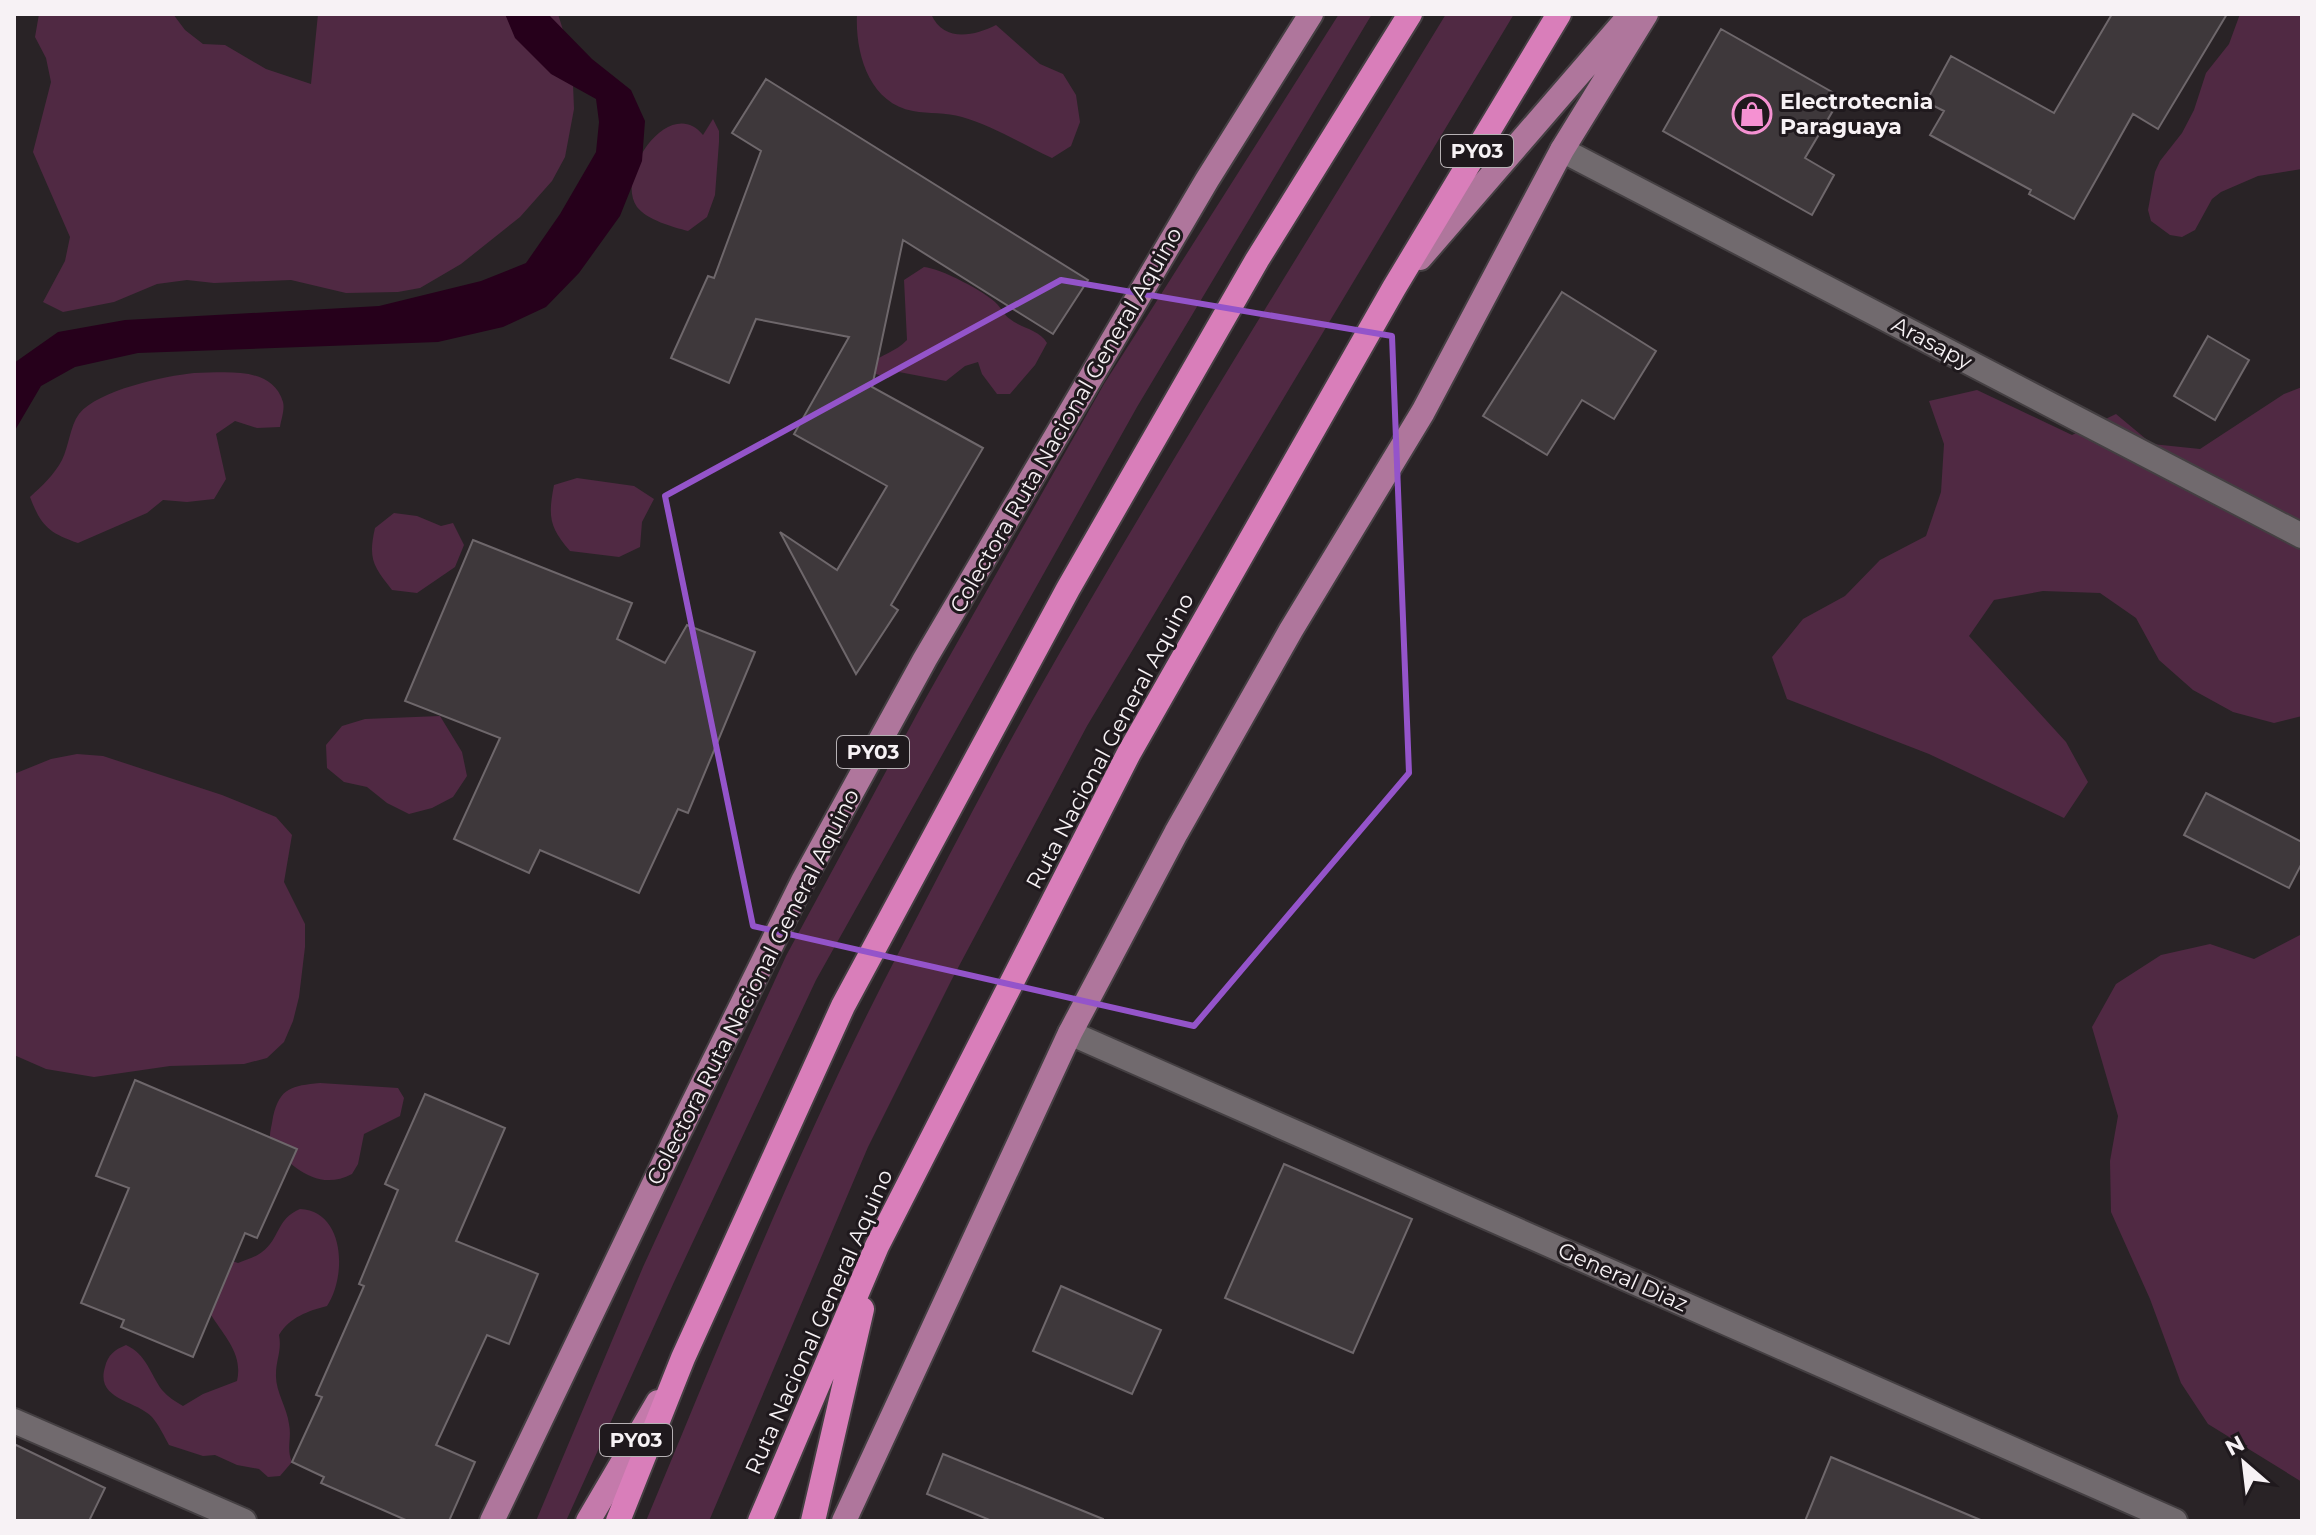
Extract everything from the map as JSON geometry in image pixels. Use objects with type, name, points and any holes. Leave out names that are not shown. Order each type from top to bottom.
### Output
[{"type":"highway","name":"PY03","points":[[618,1521],[683,1358],[843,1006],[1038,644],[1257,260],[1410,14]]},
{"type":"highway","name":"Ruta Nacional General Aquino","points":[[760,1521],[877,1246],[1129,753],[1394,288],[1559,14]]},
{"type":"highway","points":[[813,1521],[877,1246]]},
{"type":"highway","name":"PY03","points":[[588,1521],[683,1358]]},
{"type":"main road","name":"Colectora Ruta Nacional General Aquino","points":[[492,1521],[810,867],[933,646],[1207,180],[1311,14]]},
{"type":"main road","points":[[1394,288],[1631,14]]},
{"type":"main road","points":[[844,1521],[1070,1033],[1176,833],[1291,630],[1423,412],[1562,150],[1646,14]]},
{"type":"street","name":"Arasapy","points":[[1562,150],[2302,536]]},
{"type":"street","name":"General Diaz","points":[[1070,1033],[2175,1521]]},
{"type":"street","points":[[14,1421],[244,1521]]},
{"type":"highlighted area","points":[[1061,280],[1392,336],[1409,773],[1194,1026],[753,926],[665,496]]},
{"type":"shaded area","points":[[39,14],[173,14],[185,30],[203,44],[225,45],[266,69],[311,84],[318,14],[558,14],[572,59],[574,109],[565,157],[552,181],[520,217],[461,264],[420,288],[398,292],[346,293],[291,280],[214,283],[187,280],[157,284],[114,302],[63,312],[43,302],[65,261],[70,237],[33,152],[51,82],[46,58],[35,37]]},
{"type":"shaded area","points":[[505,14],[548,14],[592,59],[631,90],[645,121],[642,161],[620,216],[579,273],[546,307],[503,327],[438,342],[138,353],[75,367],[41,386],[14,432],[14,363],[58,332],[125,320],[379,306],[481,281],[526,263],[560,214],[596,152],[599,122],[596,99],[551,74],[515,38]]},
{"type":"shaded area","points":[[857,14],[931,14],[944,30],[960,34],[978,32],[996,25],[1040,64],[1063,74],[1076,95],[1080,122],[1071,146],[1052,158],[974,121],[956,115],[913,111],[885,98],[875,87],[862,60]]},
{"type":"shaded area","points":[[1339,14],[1372,14],[1137,407],[816,980],[566,1521],[536,1521],[643,1267],[786,956],[923,703],[1104,384]]},
{"type":"shaded area","points":[[1446,14],[1514,14],[1087,726],[951,981],[868,1147],[709,1521],[646,1521],[767,1232],[831,1089],[966,823],[1134,526]]},
{"type":"shaded area","points":[[2240,14],[2302,14],[2302,169],[2258,176],[2221,192],[2212,199],[2195,230],[2182,237],[2170,235],[2151,221],[2148,210],[2155,172],[2182,133],[2194,110],[2206,73],[2229,44]]},
{"type":"shaded area","points":[[713,119],[719,131],[719,142],[715,195],[707,217],[688,231],[641,212],[632,193],[633,176],[649,143],[676,124],[690,125],[703,135]]},
{"type":"shaded area","points":[[924,267],[951,276],[983,293],[1014,322],[1040,335],[1047,343],[1035,365],[1010,394],[997,394],[982,374],[978,362],[965,366],[946,381],[899,372],[888,378],[876,374],[869,365],[907,340],[904,280]]},
{"type":"shaded area","points":[[232,372],[269,382],[283,402],[280,427],[257,428],[235,421],[216,434],[226,479],[214,499],[187,502],[163,500],[147,513],[78,543],[47,527],[30,497],[59,465],[79,414],[88,405],[116,391],[194,373]]},
{"type":"shaded area","points":[[2302,387],[2302,716],[2274,723],[2233,712],[2193,690],[2159,660],[2136,618],[2100,593],[2043,591],[1994,600],[1969,636],[2066,742],[2088,782],[2064,818],[1929,754],[1787,699],[1772,657],[1803,619],[1845,596],[1880,560],[1926,536],[1941,492],[1944,444],[1929,401],[1977,390],[2072,435],[2116,414],[2152,444],[2200,449],[2284,394]]},
{"type":"shaded area","points":[[577,478],[634,486],[654,499],[642,522],[640,547],[619,557],[570,551],[554,528],[551,505],[554,485]]},
{"type":"shaded area","points":[[394,513],[417,516],[441,526],[453,523],[464,545],[455,567],[417,593],[392,590],[374,562],[372,547],[375,528]]},
{"type":"shaded area","points":[[440,716],[462,752],[467,776],[453,797],[432,808],[409,814],[387,803],[367,787],[344,782],[327,768],[326,745],[342,726],[365,719]]},
{"type":"shaded area","points":[[77,754],[103,756],[222,795],[276,817],[292,835],[284,882],[305,924],[305,947],[293,1021],[284,1042],[267,1058],[244,1064],[170,1066],[94,1077],[46,1069],[14,1055],[14,774],[51,759]]},
{"type":"shaded area","points":[[2302,934],[2302,1482],[2208,1424],[2181,1383],[2150,1299],[2111,1212],[2110,1161],[2118,1116],[2092,1027],[2116,984],[2161,955],[2210,944],[2254,959]]},
{"type":"shaded area","points":[[320,1083],[398,1088],[404,1098],[400,1116],[364,1134],[358,1164],[352,1174],[340,1179],[328,1180],[306,1174],[270,1142],[279,1099],[295,1087]]},
{"type":"shaded area","points":[[300,1209],[315,1213],[326,1221],[334,1233],[339,1263],[338,1278],[327,1306],[294,1319],[279,1335],[276,1380],[288,1418],[292,1462],[280,1476],[268,1477],[259,1469],[169,1445],[152,1417],[111,1393],[106,1386],[103,1378],[108,1359],[126,1345],[133,1349],[162,1390],[183,1406],[203,1394],[237,1381],[235,1355],[211,1315],[203,1294],[232,1261],[238,1263],[254,1257],[268,1247],[286,1218]]},
{"type":"building","points":[[2112,14],[2227,14],[2158,129],[2133,114],[2074,219],[2029,194],[2031,190],[1930,135],[1944,111],[1926,102],[1951,56],[2054,113]]},
{"type":"building","name":"Electrotecnia Paraguaya","points":[[1721,29],[1841,97],[1805,158],[1834,175],[1812,215],[1663,131]]},
{"type":"building","points":[[766,79],[1088,280],[1053,334],[903,240],[872,387],[983,448],[891,605],[898,610],[856,674],[780,532],[837,570],[887,486],[794,434],[849,337],[756,319],[729,383],[671,358],[708,276],[714,278],[761,151],[732,133]]},
{"type":"building","points":[[1562,292],[1656,351],[1614,419],[1582,400],[1547,455],[1483,416]]},
{"type":"building","points":[[2208,336],[2249,360],[2215,420],[2174,396]]},
{"type":"building","points":[[473,540],[632,603],[617,639],[665,663],[687,625],[755,652],[688,813],[678,809],[639,893],[540,850],[529,873],[454,839],[500,738],[405,701]]},
{"type":"building","points":[[2206,793],[2302,842],[2302,863],[2289,888],[2184,835]]},
{"type":"building","points":[[135,1080],[297,1149],[257,1238],[245,1233],[193,1357],[121,1327],[124,1320],[81,1303],[129,1188],[96,1176]]},
{"type":"building","points":[[425,1094],[505,1128],[456,1241],[538,1274],[509,1344],[487,1335],[436,1445],[475,1462],[449,1521],[408,1521],[321,1483],[324,1477],[292,1462],[322,1397],[316,1395],[364,1286],[359,1284],[398,1190],[385,1184]]},
{"type":"building","points":[[1284,1164],[1412,1219],[1353,1353],[1225,1298]]},
{"type":"building","points":[[1061,1286],[1161,1330],[1132,1394],[1033,1351]]},
{"type":"building","points":[[14,1444],[105,1488],[89,1521],[14,1521]]},
{"type":"building","points":[[943,1454],[1103,1521],[992,1521],[927,1494]]},
{"type":"building","points":[[1831,1457],[1983,1521],[1805,1521]]},
{"type":"place","name":"Electrotecnia Paraguaya","points":[[1752,114]]}]
